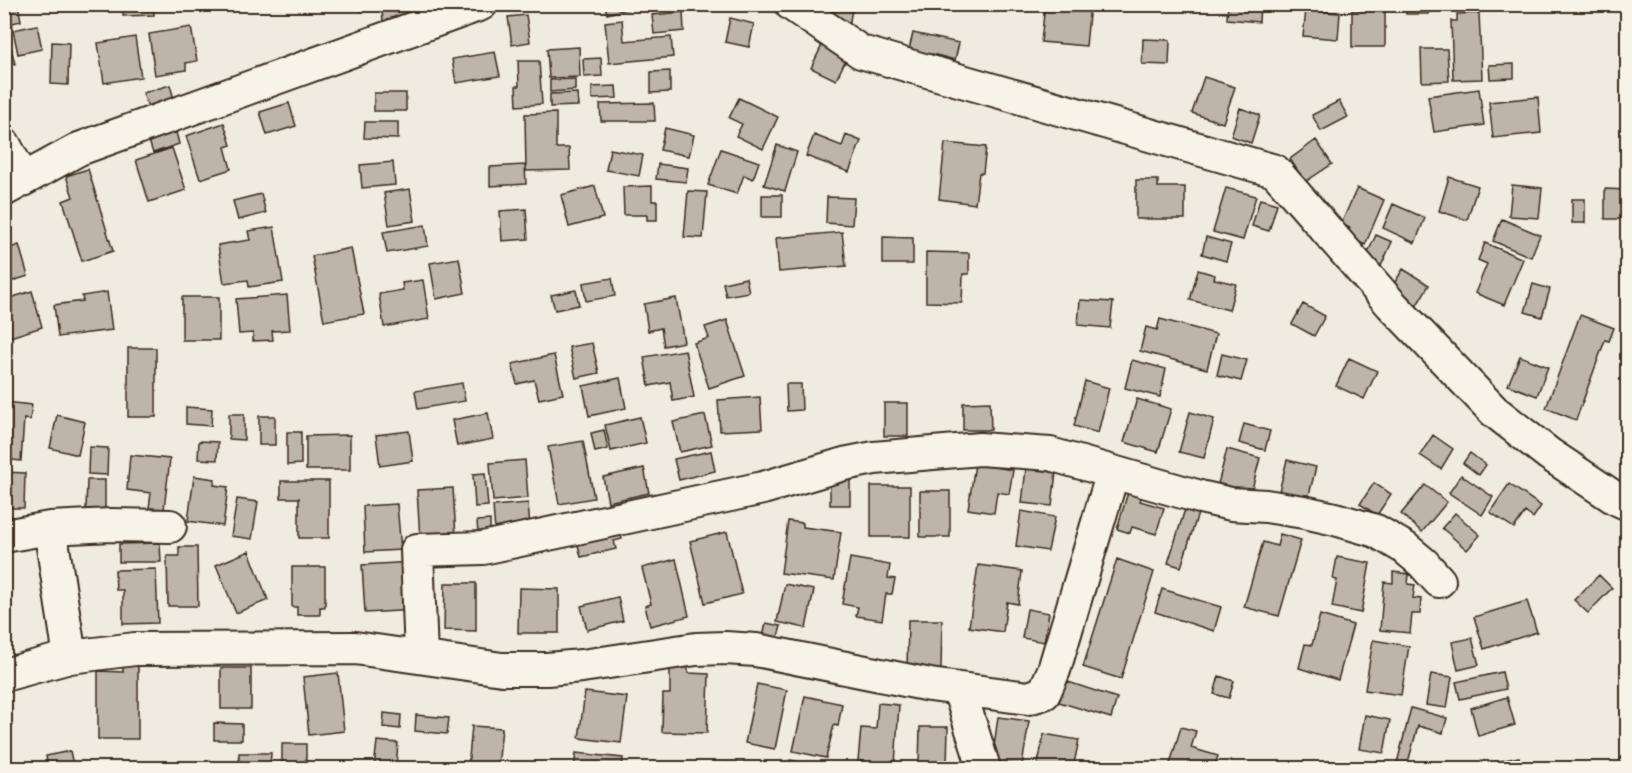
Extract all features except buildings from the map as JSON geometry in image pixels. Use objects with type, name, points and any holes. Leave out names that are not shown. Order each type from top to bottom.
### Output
[{"type":"street","points":[[4,144],[14,184],[79,149],[481,4]]},
{"type":"street","points":[[791,4],[861,52],[1275,171],[1391,304],[1494,411],[1549,454],[1615,498],[1628,504]]},
{"type":"street","points":[[421,657],[417,549],[483,548],[763,488],[844,464],[874,458],[943,451],[1012,450],[1050,454],[1230,504],[1266,506],[1304,512],[1376,531],[1423,563],[1439,581]]},
{"type":"street","points":[[4,675],[70,657],[135,649],[343,648],[502,669],[582,666],[696,649],[756,650],[930,685],[1028,698],[1044,693],[1054,670],[1113,472]]},
{"type":"street","points":[[4,536],[50,528],[111,525],[170,526]]},
{"type":"street","points":[[50,528],[70,657]]},
{"type":"street","points":[[960,689],[984,768]]}]
